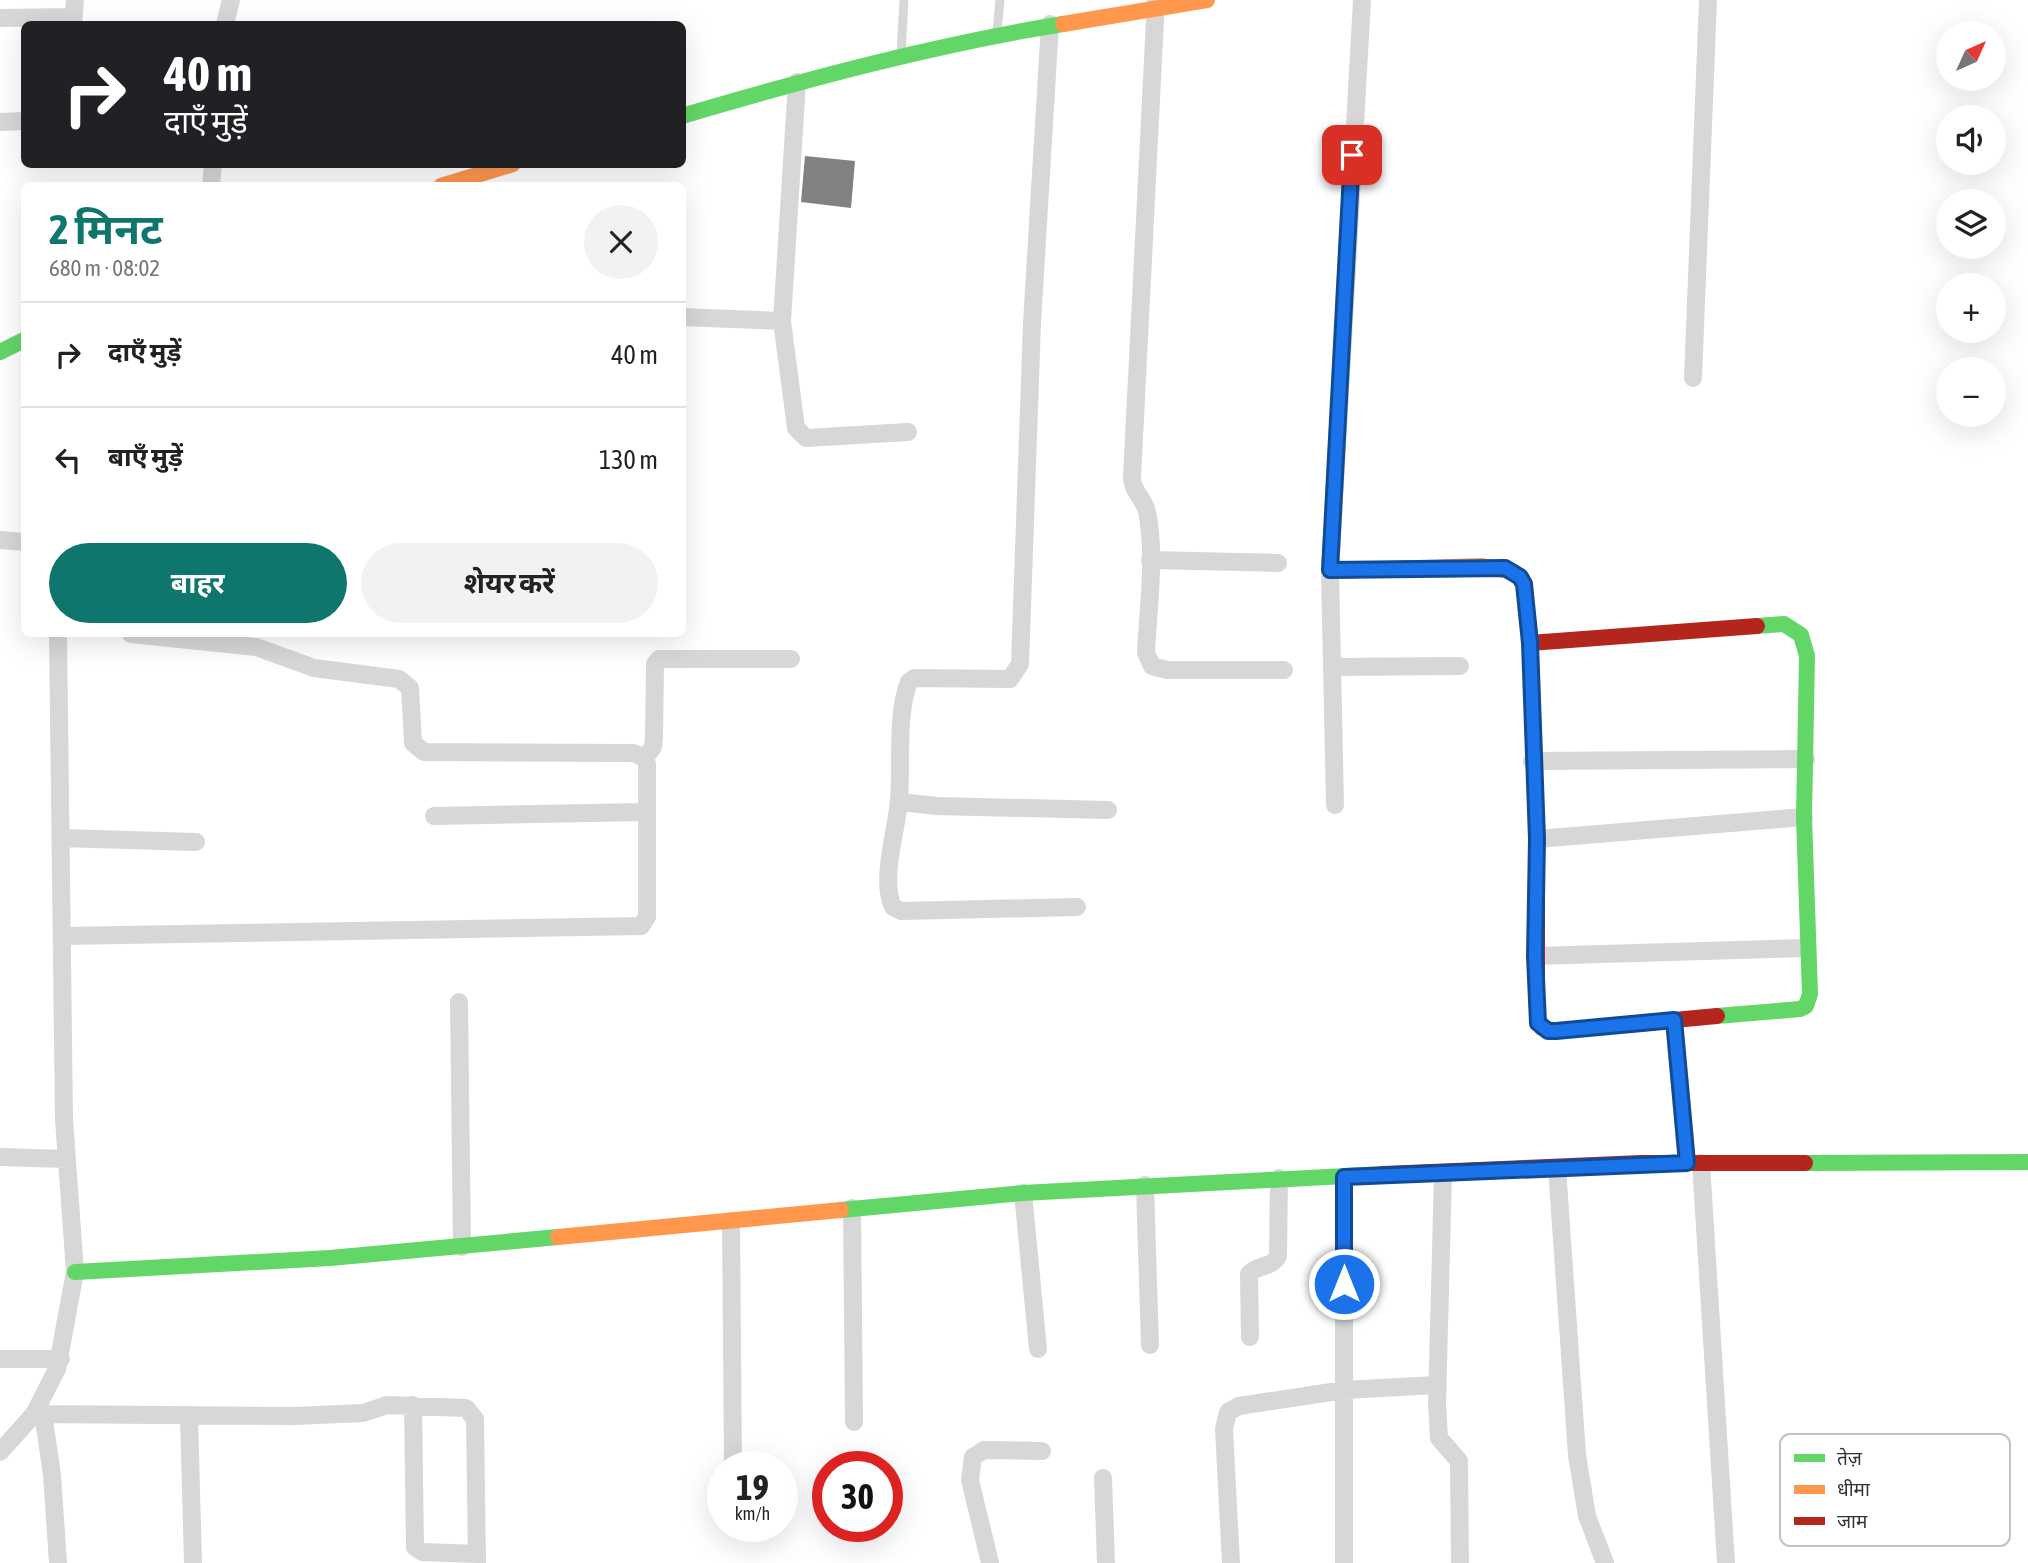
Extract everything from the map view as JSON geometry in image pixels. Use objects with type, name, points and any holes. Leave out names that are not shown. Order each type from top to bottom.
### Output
[{"type":"street","points":[[226,21],[231,0]]},
{"type":"street","points":[[686,115],[797,82],[997,34],[1155,4],[1207,0]]},
{"type":"street","points":[[1335,805],[1330,570],[1362,0]]},
{"type":"street","points":[[1693,378],[1708,0]]},
{"type":"street","points":[[1155,4],[1132,478],[1135,492],[1147,511],[1150,559],[1146,653],[1152,666],[1167,670],[1284,670]]},
{"type":"street","points":[[0,18],[74,14]]},
{"type":"street","points":[[1050,24],[1031,323],[1020,664],[1010,679],[914,678],[909,682],[904,708],[899,802],[890,875],[891,902],[896,910],[1077,907]]},
{"type":"street","points":[[797,82],[782,321],[791,403],[798,433],[806,438],[908,432]]},
{"type":"street","points":[[0,122],[21,121]]},
{"type":"street","points":[[454,182],[500,168]]},
{"type":"street","points":[[686,317],[782,321]]},
{"type":"street","points":[[0,352],[21,342]]},
{"type":"street","points":[[0,540],[21,542]]},
{"type":"street","points":[[1150,559],[1278,563]]},
{"type":"street","points":[[1330,570],[1505,568],[1520,577],[1524,584],[1530,643],[1532,761],[1537,839],[1535,956],[1538,1023],[1548,1031],[1803,1008],[1808,1003],[1810,994],[1804,817],[1806,647],[1801,635],[1784,624],[1530,643]]},
{"type":"street","points":[[0,1452],[38,1413],[61,1359],[75,1272],[66,1159],[61,996],[63,936],[58,637]]},
{"type":"street","points":[[161,637],[250,646],[314,668],[399,679],[410,688],[413,743],[424,752],[633,753],[645,758]]},
{"type":"street","points":[[63,936],[640,926],[647,917],[645,758],[653,747],[655,664],[659,659],[791,659]]},
{"type":"street","points":[[1333,667],[1460,666]]},
{"type":"street","points":[[1532,761],[1805,759]]},
{"type":"street","points":[[899,802],[1108,810]]},
{"type":"street","points":[[434,816],[645,812]]},
{"type":"street","points":[[1537,839],[1804,817]]},
{"type":"street","points":[[61,838],[196,842]]},
{"type":"street","points":[[1535,956],[1807,948]]},
{"type":"street","points":[[459,1002],[462,1247]]},
{"type":"street","points":[[1674,1020],[1694,1163],[1726,1563]]},
{"type":"street","points":[[0,1157],[66,1159]]},
{"type":"street","points":[[75,1272],[330,1258],[852,1208],[1145,1185],[1694,1163],[2028,1162]]},
{"type":"street","points":[[1557,1168],[1577,1455],[1587,1516],[1605,1563]]},
{"type":"street","points":[[1443,1173],[1437,1385],[1439,1438],[1459,1461],[1460,1563]]},
{"type":"street","points":[[1344,1177],[1344,1563]]},
{"type":"street","points":[[1250,1337],[1249,1274],[1255,1269],[1272,1264],[1278,1256],[1279,1178]]},
{"type":"street","points":[[1145,1185],[1150,1345]]},
{"type":"street","points":[[1023,1193],[1038,1349]]},
{"type":"street","points":[[852,1208],[854,1422]]},
{"type":"street","points":[[731,1221],[733,1451]]},
{"type":"street","points":[[0,1359],[61,1359]]},
{"type":"street","points":[[1231,1563],[1224,1429],[1228,1412],[1239,1406],[1344,1390],[1437,1385]]},
{"type":"street","points":[[38,1413],[189,1417],[363,1413],[387,1405],[413,1405],[454,1406],[466,1408],[473,1415],[477,1559],[422,1552],[415,1547],[413,1405]]},
{"type":"street","points":[[38,1413],[53,1485],[58,1563]]},
{"type":"street","points":[[189,1417],[193,1563]]},
{"type":"street","points":[[990,1563],[970,1480],[973,1457],[984,1450],[1042,1451]]},
{"type":"street","points":[[1103,1478],[1106,1563]]},
{"type":"lane","points":[[901,58],[904,0]]},
{"type":"lane","points":[[997,34],[1000,0]]},
{"type":"building","points":[[805,156],[855,161],[851,208],[801,202]]},
{"type":"traffic: fast","points":[[686,115],[871,64],[1063,24]]},
{"type":"traffic: fast","points":[[0,352],[21,342]]},
{"type":"traffic: fast","points":[[1717,1016],[1800,1009],[1806,1006],[1810,994],[1804,817],[1807,656],[1801,635],[1784,624],[1757,626]]},
{"type":"traffic: fast","points":[[1805,1163],[2028,1162]]},
{"type":"traffic: fast","points":[[841,1210],[1023,1193],[1383,1174]]},
{"type":"traffic: fast","points":[[75,1272],[330,1258],[558,1237]]},
{"type":"traffic: slow","points":[[1063,24],[1207,0]]},
{"type":"traffic: slow","points":[[454,182],[500,168]]},
{"type":"traffic: slow","points":[[1330,571],[1482,566],[1514,572],[1524,584],[1530,643],[1537,835]]},
{"type":"traffic: slow","points":[[558,1237],[841,1210]]},
{"type":"traffic: jam","points":[[1530,643],[1757,626]]},
{"type":"traffic: jam","points":[[1537,835],[1537,1016],[1542,1028],[1556,1031],[1717,1016]]},
{"type":"traffic: jam","points":[[1383,1174],[1641,1163],[1805,1163]]},
{"type":"route","points":[[1344,1284],[1344,1177],[1687,1163],[1674,1020],[1556,1031],[1548,1031],[1538,1023],[1535,956],[1537,839],[1532,761],[1530,643],[1524,584],[1520,577],[1505,568],[1482,566],[1330,570],[1352,155]]}]
